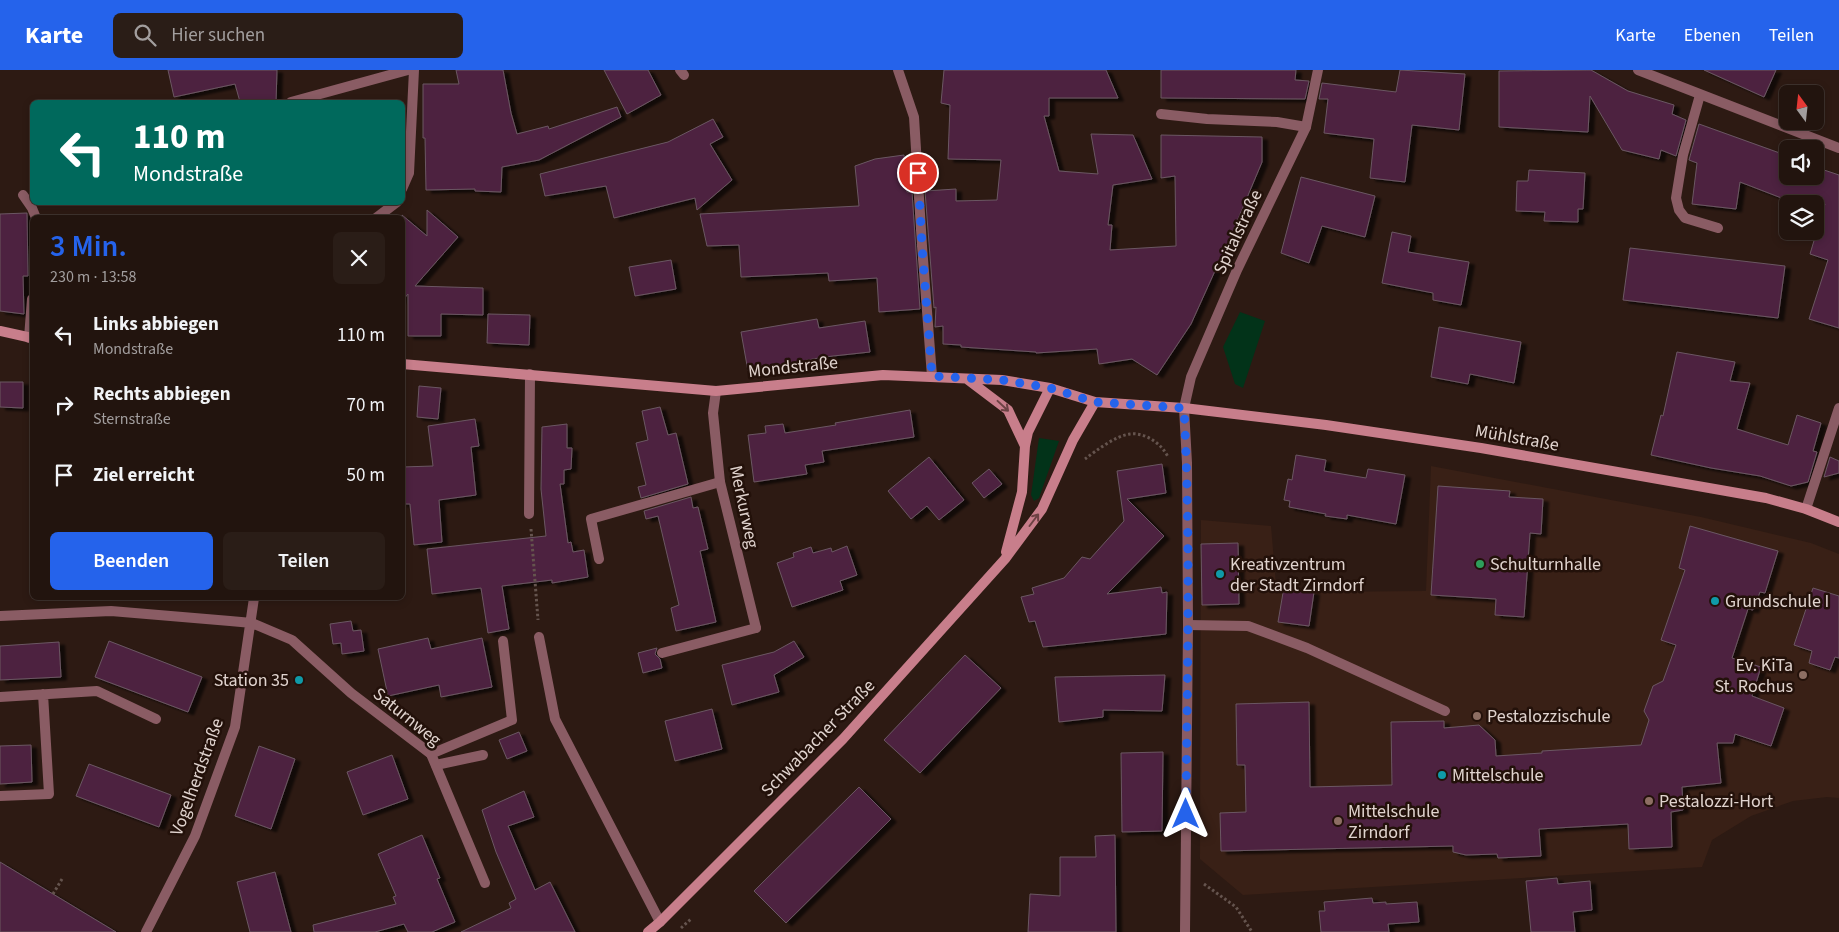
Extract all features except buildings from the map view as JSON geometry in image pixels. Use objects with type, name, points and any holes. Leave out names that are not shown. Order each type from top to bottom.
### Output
[{"type":"street","points":[[298,100],[408,70]]},
{"type":"street","points":[[405,182],[409,173],[414,70]]},
{"type":"street","points":[[898,70],[914,117],[932,376]]},
{"type":"street","name":"Spitalstraße","points":[[1185,932],[1188,625],[1187,463],[1184,408],[1191,378],[1233,279],[1306,127],[1318,70]]},
{"type":"street","points":[[1638,70],[1700,95],[1837,143]]},
{"type":"street","points":[[1700,95],[1683,155],[1676,198],[1679,210],[1686,218],[1718,228]]},
{"type":"street","points":[[1161,114],[1207,120],[1277,122],[1306,127]]},
{"type":"street","points":[[23,195],[35,215]]},
{"type":"street","points":[[380,215],[393,205]]},
{"type":"street","points":[[0,332],[30,338]]},
{"type":"street","name":"Mondstraße","points":[[405,364],[716,391],[883,374],[932,376],[1002,380],[1050,388],[1095,402],[1184,408]]},
{"type":"street","points":[[529,514],[530,374]]},
{"type":"street","points":[[966,378],[1008,410],[1025,446]]},
{"type":"street","name":"Schwabacher Straße","points":[[1005,559],[1022,492],[1025,446],[1028,432],[1050,388]]},
{"type":"street","name":"Merkurweg","points":[[662,653],[756,628],[720,482],[713,413],[716,391]]},
{"type":"street","name":"Schwabacher Straße","points":[[648,932],[843,739],[1005,559],[1042,509],[1073,440],[1095,402]]},
{"type":"street","name":"Mühlstraße","points":[[1184,408],[1326,425],[1481,448],[1766,498],[1806,509],[1839,522]]},
{"type":"street","points":[[1806,509],[1839,408]]},
{"type":"street","points":[[599,559],[591,518],[720,482]]},
{"type":"street","name":"Vogelherdstraße","points":[[146,932],[195,836],[235,727],[252,623],[254,600]]},
{"type":"street","points":[[0,616],[112,611],[252,623]]},
{"type":"street","name":"Saturnweg","points":[[252,623],[292,640],[351,693],[431,754],[485,883]]},
{"type":"street","points":[[1188,625],[1248,626],[1307,648],[1445,711]]},
{"type":"street","points":[[539,637],[555,719],[660,922]]},
{"type":"street","points":[[431,754],[512,720],[503,641]]},
{"type":"street","points":[[0,696],[96,691],[156,719]]},
{"type":"street","points":[[0,796],[49,794],[43,694]]},
{"type":"street","points":[[436,765],[483,755]]},
{"type":"path","points":[[1080,465],[1106,444],[1130,434],[1150,438],[1164,449],[1172,463],[1187,463]]},
{"type":"path","points":[[529,514],[539,637]]},
{"type":"path","points":[[1186,871],[1236,907],[1252,932]]},
{"type":"path","points":[[52,894],[62,879]]},
{"type":"shaded area","name":"Pestalozzischule","points":[[1431,466],[1701,517],[1811,543],[1839,554],[1839,798],[1827,797],[1793,801],[1751,816],[1712,840],[1702,867],[1243,895],[1200,859],[1201,520],[1271,526],[1276,585],[1314,592],[1426,591]]},
{"type":"green space","points":[[1240,312],[1265,321],[1243,388],[1235,384],[1223,347]]},
{"type":"green space","points":[[1039,438],[1059,441],[1039,498],[1034,501],[1031,495]]},
{"type":"place","name":"Schulturnhalle","points":[[1480,564]]},
{"type":"place","name":"Kreativzentrum der Stadt Zirndorf","points":[[1220,574]]},
{"type":"place","name":"Grundschule I","points":[[1715,601]]},
{"type":"place","name":"Ev. KiTa St. Rochus","points":[[1803,675]]},
{"type":"place","name":"Station 35","points":[[299,680]]},
{"type":"place","name":"Pestalozzischule","points":[[1477,716]]},
{"type":"place","name":"Mittelschule","points":[[1442,775]]},
{"type":"place","name":"Pestalozzi-Hort","points":[[1649,801]]},
{"type":"place","name":"Mittelschule Zirndorf","points":[[1338,821]]},
{"type":"route","points":[[918,173],[932,376],[1002,380],[1050,388],[1095,402],[1184,408],[1187,463],[1188,589],[1186,814]]}]
